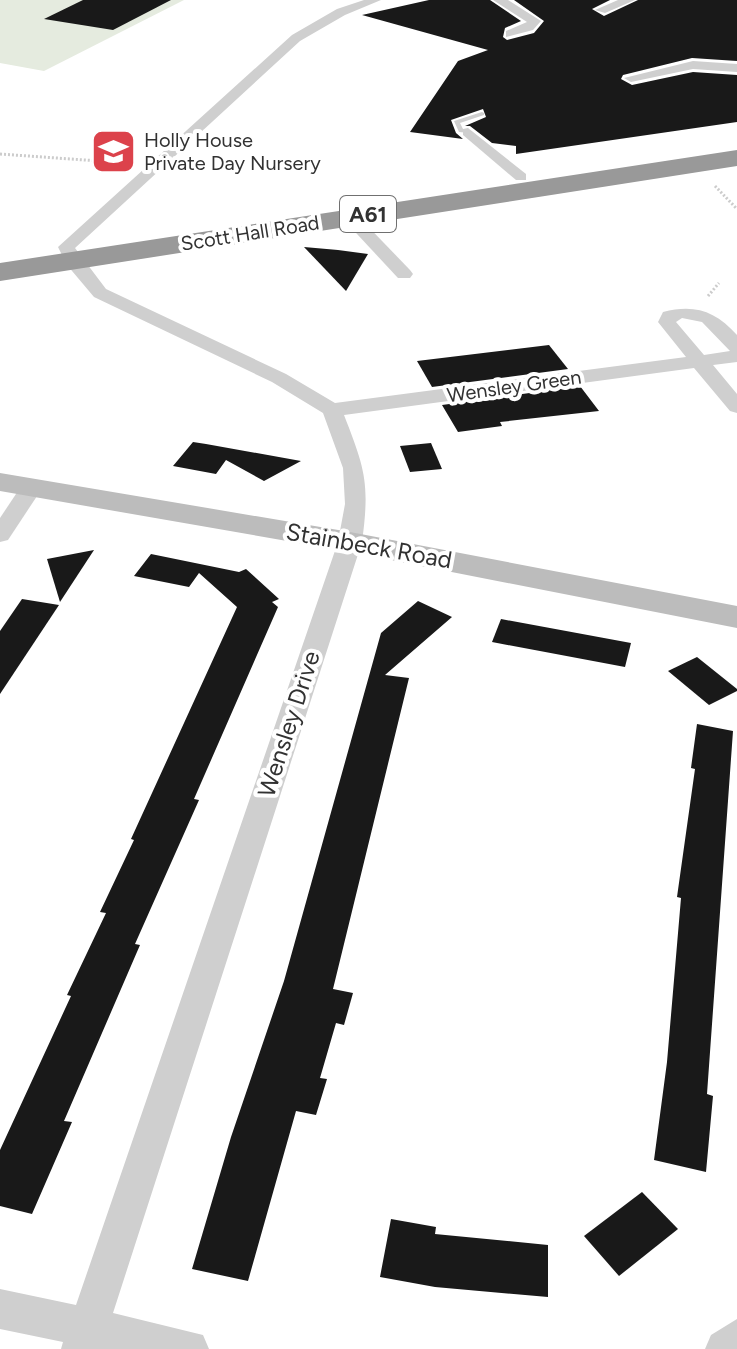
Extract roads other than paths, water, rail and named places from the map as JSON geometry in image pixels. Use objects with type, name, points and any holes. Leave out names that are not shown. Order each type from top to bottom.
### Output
[{"type":"highway","name":"Scott Hall Road","points":[[0,272],[77,247],[737,143]]},
{"type":"highway","name":"Scott Hall Road","points":[[0,257],[350,217],[737,158]]},
{"type":"street","points":[[499,0],[509,4],[514,12],[535,21],[529,27],[510,34]]},
{"type":"street","points":[[601,10],[629,0]]},
{"type":"street","points":[[332,410],[279,378],[100,293],[77,247],[156,165],[296,38],[341,12],[368,1]]},
{"type":"street","points":[[631,78],[693,65],[737,68]]},
{"type":"street","points":[[468,132],[521,177]]},
{"type":"street","points":[[350,217],[404,274]]},
{"type":"street","points":[[737,347],[716,321],[705,315],[694,312],[670,316],[667,322],[737,407]]},
{"type":"street","name":"Wensley Green","points":[[332,410],[737,356]]},
{"type":"street","name":"Wensley Drive","points":[[84,1339],[350,542],[356,504],[354,468],[332,410]]},
{"type":"street","name":"Stainbeck Road","points":[[0,482],[350,542],[737,617]]},
{"type":"street","points":[[0,535],[32,487]]},
{"type":"street","points":[[0,1309],[84,1339],[189,1349]]},
{"type":"street","points":[[725,1349],[737,1339]]},
{"type":"lane","points":[[468,132],[461,131],[456,122],[482,114]]},
{"type":"place","name":"Holly House Private Day Nursery","points":[[113,151]]}]
